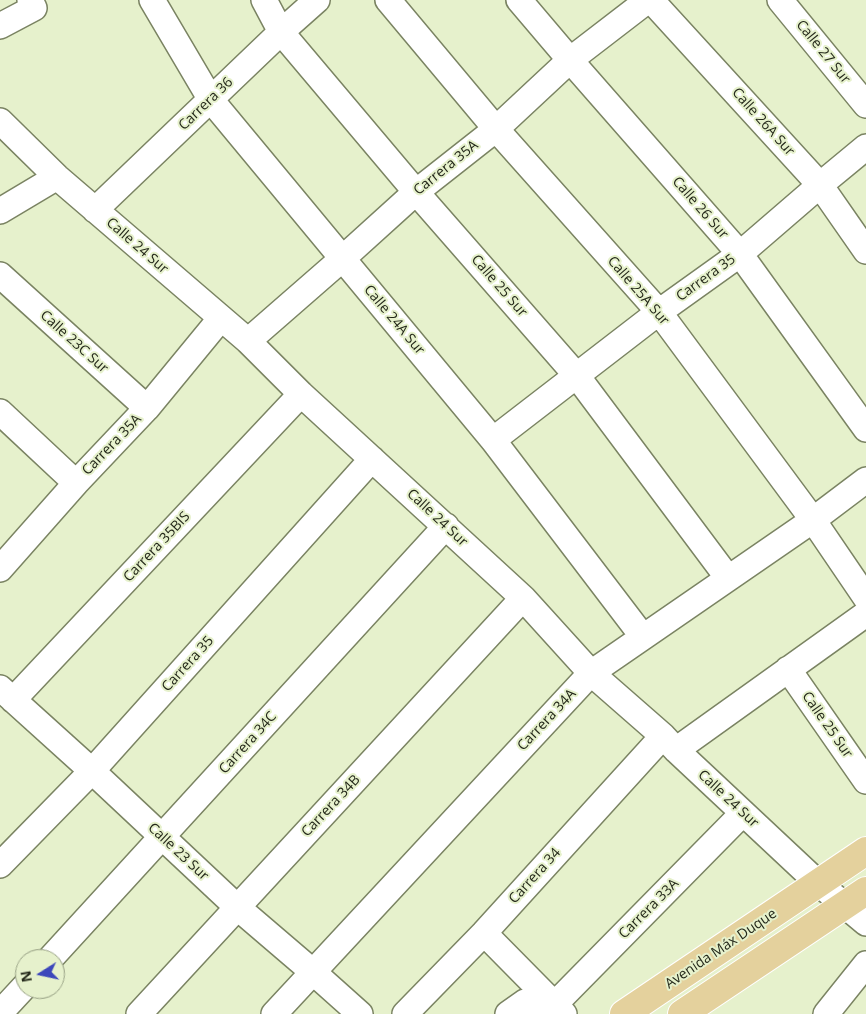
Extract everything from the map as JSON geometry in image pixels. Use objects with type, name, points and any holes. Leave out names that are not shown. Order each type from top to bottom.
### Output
[{"type":"main road","name":"Avenida Máx Duque","points":[[624,1014],[866,851]]},
{"type":"main road","points":[[682,1014],[866,891]]},
{"type":"street","name":"Calle 24A Sur","points":[[152,0],[211,100],[493,440],[642,637]]},
{"type":"street","name":"Calle 25 Sur","points":[[264,0],[281,32],[416,192],[576,376],[728,578]]},
{"type":"street","name":"Carrera 36","points":[[95,210],[317,0]]},
{"type":"street","name":"Calle 25A Sur","points":[[388,0],[496,129],[658,312],[813,520],[866,598]]},
{"type":"street","name":"Calle 26 Sur","points":[[519,0],[740,254],[866,429]]},
{"type":"street","name":"Carrera 35A","points":[[248,341],[416,192],[496,129],[570,60],[650,0]]},
{"type":"street","name":"Calle 26A Sur","points":[[650,0],[820,185],[866,251]]},
{"type":"street","name":"Calle 27 Sur","points":[[780,0],[866,105]]},
{"type":"street","points":[[0,26],[32,4]]},
{"type":"street","name":"Calle 24 Sur","points":[[0,121],[95,210],[248,341],[301,394],[523,598],[591,673],[669,743],[818,883],[866,924]]},
{"type":"street","name":"Carrera 35","points":[[493,440],[658,312],[740,254],[866,147]]},
{"type":"street","points":[[0,211],[58,177]]},
{"type":"street","name":"Calle 23C Sur","points":[[0,275],[148,408]]},
{"type":"street","name":"Carrera 35A","points":[[3,561],[148,408],[221,318]]},
{"type":"street","name":"Carrera 35BIS","points":[[6,694],[301,394]]},
{"type":"street","points":[[0,412],[76,483]]},
{"type":"street","name":"Carrera 35","points":[[0,865],[92,771],[372,459]]},
{"type":"street","name":"Carrera 34A","points":[[274,1014],[591,673],[813,520],[866,480]]},
{"type":"street","name":"Carrera 34C","points":[[59,949],[446,526]]},
{"type":"street","name":"Carrera 34B","points":[[139,1014],[523,598]]},
{"type":"street","name":"Carrera 34","points":[[405,1014],[669,743],[788,670],[866,614]]},
{"type":"street","name":"Calle 25 Sur","points":[[788,670],[866,781]]},
{"type":"street","name":"Calle 23 Sur","points":[[6,694],[92,771],[237,907],[360,1014]]},
{"type":"street","name":"Carrera 33A","points":[[552,1012],[743,813]]},
{"type":"street","points":[[484,933],[552,1012]]},
{"type":"street","points":[[826,1014],[866,964]]},
{"type":"street","points":[[0,1013],[15,997]]},
{"type":"street","points":[[508,1014],[525,1002],[530,1001],[552,1012]]}]
